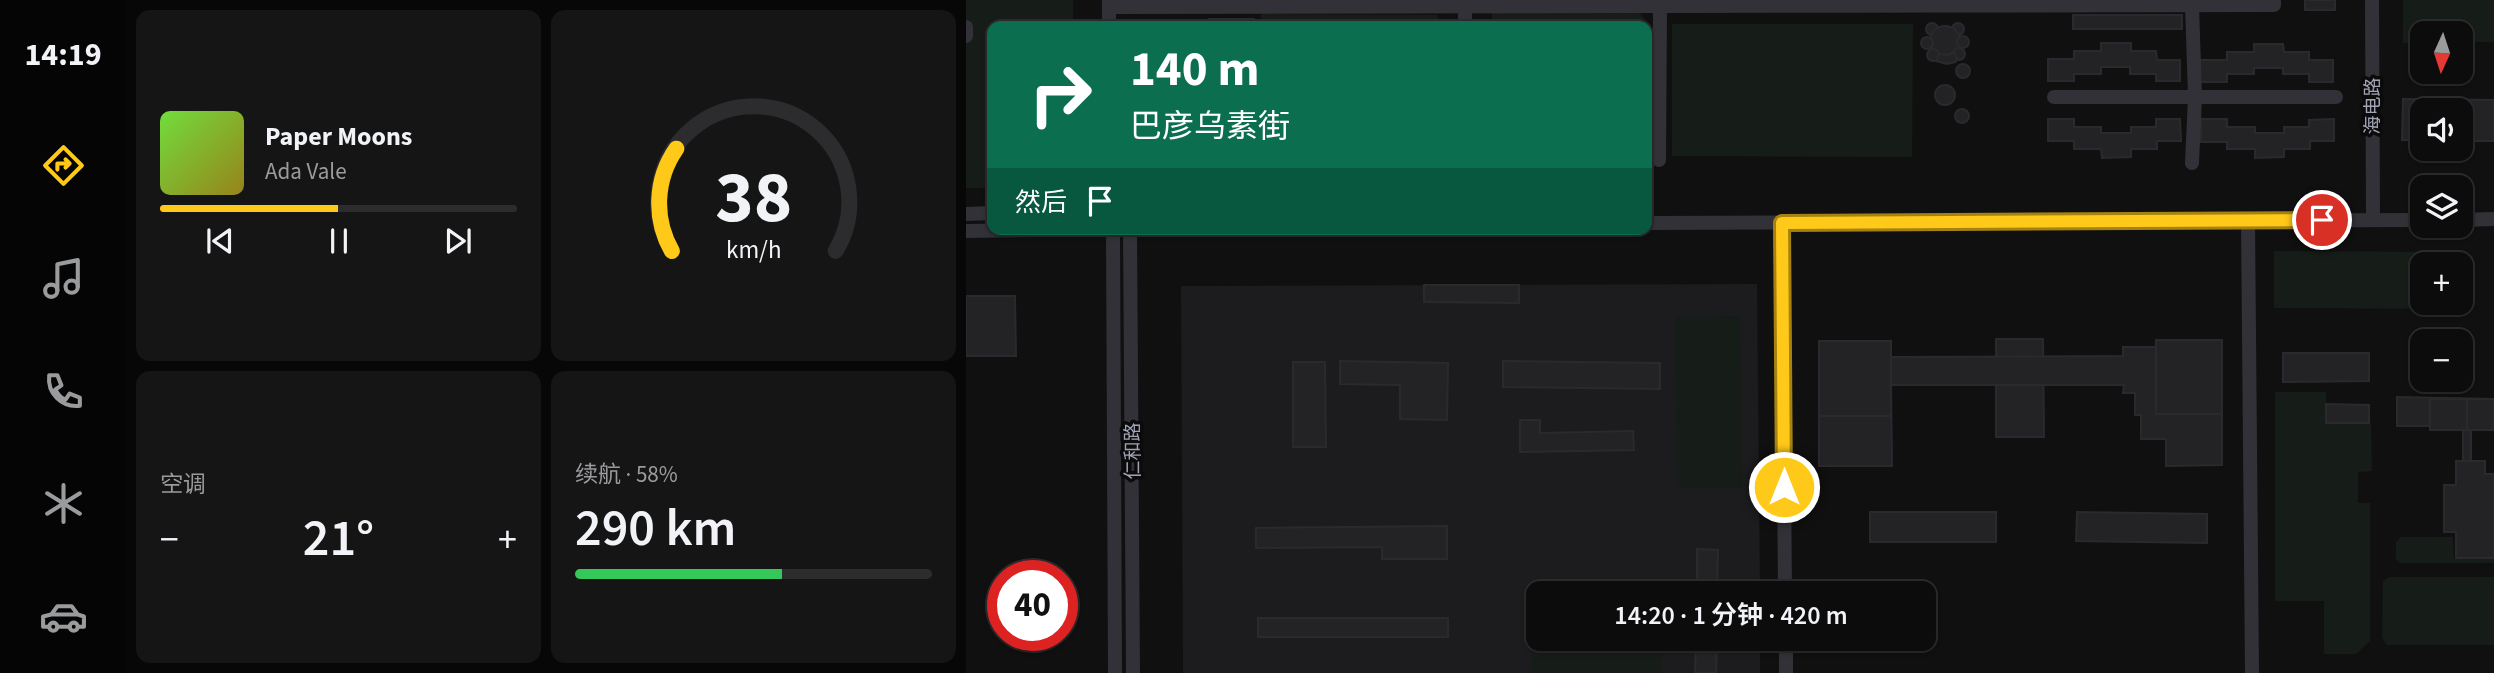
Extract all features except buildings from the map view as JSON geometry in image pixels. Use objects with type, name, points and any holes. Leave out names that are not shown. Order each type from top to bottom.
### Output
[{"type":"street","points":[[1109,21],[1109,3],[2274,5],[2274,0]]},
{"type":"street","name":"海电路","points":[[2372,0],[2372,212]]},
{"type":"street","points":[[1465,3],[1465,21]]},
{"type":"street","points":[[2192,5],[2195,97],[2192,163]]},
{"type":"street","points":[[1659,160],[1653,102],[1660,6]]},
{"type":"street","points":[[966,27],[966,36]]},
{"type":"street","points":[[2054,97],[2336,97]]},
{"type":"street","points":[[1652,215],[2410,212]]},
{"type":"street","points":[[2473,212],[2494,212]]},
{"type":"street","points":[[966,214],[987,214]]},
{"type":"street","points":[[2473,220],[2494,219]]},
{"type":"street","points":[[2248,220],[2252,673]]},
{"type":"street","points":[[1652,223],[2410,220]]},
{"type":"street","points":[[1782,223],[1785,581]]},
{"type":"street","points":[[966,231],[987,231]]},
{"type":"street","name":"仁和路","points":[[1114,235],[1115,673]]},
{"type":"street","name":"仁和路","points":[[1130,235],[1133,673]]},
{"type":"street","points":[[1786,651],[1786,673]]},
{"type":"shaded area","points":[[966,0],[1073,0],[1073,21],[987,21],[987,188],[966,188]]},
{"type":"shaded area","points":[[2403,0],[2494,0],[2494,42],[2473,42],[2473,21],[2410,21],[2410,43],[2403,43]]},
{"type":"shaded area","points":[[1492,13],[1639,13],[1647,21],[1492,21]]},
{"type":"shaded area","points":[[1261,14],[1438,15],[1438,21],[1261,21]]},
{"type":"shaded area","points":[[1672,24],[1913,24],[1912,157],[1672,156]]},
{"type":"shaded area","points":[[2274,251],[2458,252],[2410,252],[2410,309],[2274,308]]},
{"type":"shaded area","points":[[1757,284],[1760,581],[1526,581],[1526,651],[1760,651],[1760,673],[1183,673],[1181,286]]},
{"type":"shaded area","points":[[1740,316],[1742,488],[1677,488],[1675,317]]},
{"type":"shaded area","points":[[2275,392],[2326,392],[2327,423],[2371,423],[2372,471],[2358,472],[2358,503],[2370,503],[2370,641],[2356,654],[2324,654],[2324,601],[2275,601]]},
{"type":"shaded area","points":[[2401,537],[2453,537],[2454,559],[2494,559],[2494,563],[2400,563],[2396,559],[2396,542]]},
{"type":"shaded area","points":[[2389,577],[2494,577],[2494,645],[2387,645],[2382,638],[2383,581]]},
{"type":"shaded area","points":[[1532,651],[1662,651],[1662,673],[1532,673]]},
{"type":"route","points":[[1784,487],[1782,223],[2322,220]]}]
